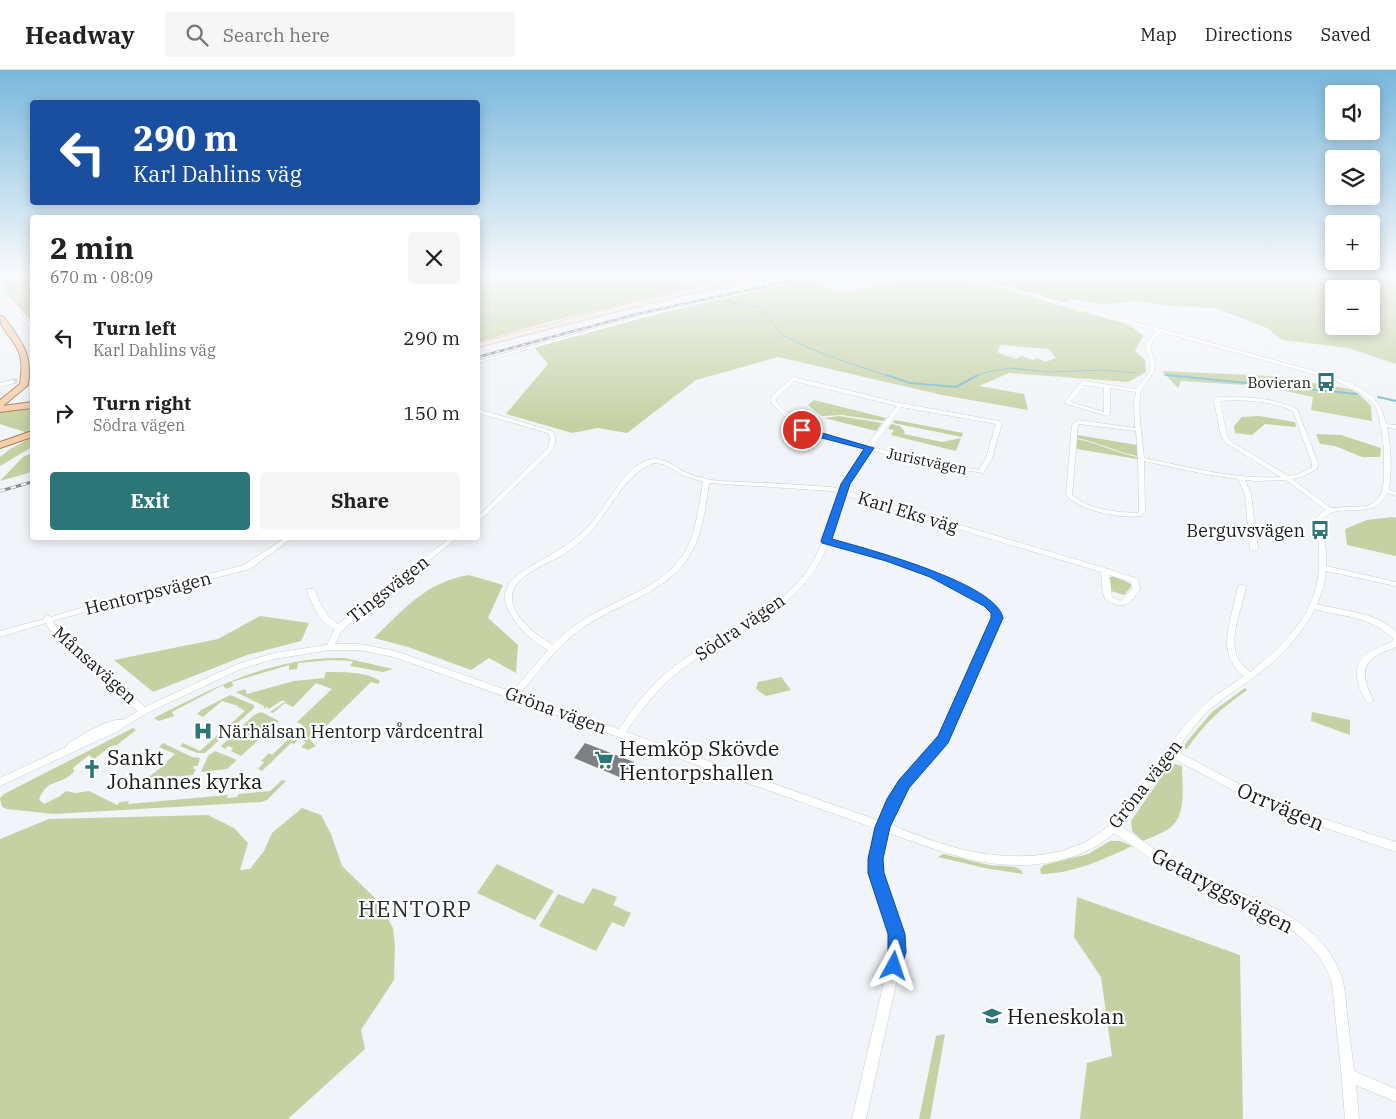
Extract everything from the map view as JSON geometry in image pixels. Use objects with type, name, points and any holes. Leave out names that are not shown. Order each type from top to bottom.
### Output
[{"type":"main road","points":[[6,326],[23,350],[27,359],[24,385],[30,395]]},
{"type":"main road","points":[[480,344],[551,326]]},
{"type":"main road","points":[[0,404],[24,385]]},
{"type":"main road","points":[[0,409],[30,405]]},
{"type":"main road","points":[[0,453],[30,435]]},
{"type":"main road","points":[[0,445],[19,440]]},
{"type":"street","points":[[480,361],[610,326]]},
{"type":"street","points":[[1141,459],[1241,478],[1287,478],[1315,468],[1315,463],[1295,410],[1268,402],[1218,398],[1224,436],[1228,442],[1287,478],[1330,510],[1358,509],[1374,506],[1383,498],[1386,491],[1392,459],[1382,425],[1380,409],[1374,401],[1356,388],[1334,378],[1145,326]]},
{"type":"street","points":[[1139,430],[1078,422],[1075,425],[1069,496],[1073,501],[1083,506],[1130,515],[1140,515],[1142,511],[1138,392],[1152,371],[1152,364],[1146,348],[1160,330]]},
{"type":"street","points":[[869,448],[802,430],[773,402],[773,398],[791,380],[798,379],[900,404]]},
{"type":"street","points":[[0,385],[12,382]]},
{"type":"street","points":[[1107,387],[1107,414],[1067,402],[1083,383],[1138,392]]},
{"type":"street","name":"Södra vägen","points":[[621,733],[649,694],[666,677],[764,615],[790,594],[812,569],[826,541],[850,474],[900,404]]},
{"type":"street","name":"Juristvägen","points":[[869,448],[919,461],[982,472],[989,458],[999,423],[900,404]]},
{"type":"street","points":[[480,412],[538,427],[550,432],[553,439],[551,448],[543,457],[480,517]]},
{"type":"street","points":[[1382,425],[1396,427]]},
{"type":"street","name":"Karl Eks väg","points":[[553,648],[544,644],[509,609],[508,598],[512,586],[519,576],[533,566],[558,554],[582,537],[594,525],[631,475],[650,462],[661,462],[685,474],[706,481],[831,489],[842,492],[1105,571],[1135,581],[1136,589],[1124,602],[1120,604],[1110,599],[1106,587],[1105,571]]},
{"type":"street","points":[[1241,478],[1248,495],[1254,549]]},
{"type":"street","points":[[514,695],[553,648],[568,634],[593,617],[663,580],[683,560],[694,540],[706,481]]},
{"type":"street","points":[[1386,491],[1396,494]]},
{"type":"street","name":"Gröna vägen","points":[[0,782],[109,732],[124,721],[238,667],[274,656],[330,647],[360,647],[395,654],[882,827],[976,857],[1026,861],[1051,858],[1073,853],[1091,844],[1114,826],[1202,712],[1270,661],[1286,644],[1314,606],[1324,568],[1324,544],[1319,520],[1323,513],[1330,510]]},
{"type":"street","name":"Hentorpsvägen","points":[[0,634],[48,618],[247,567],[286,540]]},
{"type":"street","name":"Tingsvägen","points":[[330,647],[339,628],[451,540]]},
{"type":"street","points":[[826,541],[883,556],[934,575],[988,603],[996,612],[997,618],[943,739],[904,784],[882,827],[876,859],[876,873],[896,934],[897,952],[859,1119]]},
{"type":"street","points":[[1324,568],[1396,584]]},
{"type":"street","points":[[1242,587],[1234,619],[1231,650],[1238,666],[1250,676]]},
{"type":"street","points":[[311,591],[317,606],[330,624],[339,628]]},
{"type":"street","points":[[1314,606],[1329,611],[1371,619],[1387,628],[1396,637]]},
{"type":"street","name":"Månsavägen","points":[[48,618],[51,626],[144,711]]},
{"type":"street","points":[[1369,700],[1360,681],[1361,666],[1367,657],[1395,644],[1396,641]]},
{"type":"street","name":"Orrvägen","points":[[1171,753],[1254,798],[1396,846]]},
{"type":"street","name":"Getaryggsvägen","points":[[1114,826],[1140,846],[1169,864],[1278,916],[1314,942],[1327,958],[1338,987],[1349,1075],[1352,1119]]},
{"type":"street","points":[[1349,1075],[1396,1096]]},
{"type":"green space","points":[[480,326],[534,326],[480,341]]},
{"type":"green space","points":[[562,326],[564,326],[480,347]]},
{"type":"green space","points":[[613,326],[1131,326],[1143,336],[1135,351],[1145,360],[1146,372],[1128,382],[1009,373],[979,386],[1024,394],[1028,410],[942,395],[778,357],[696,380],[627,433],[598,428],[572,433],[506,414],[548,364],[534,347]],"holes":[[[1001,345],[1049,349],[1056,358],[1045,362],[1038,358],[1033,360],[1021,356],[1016,359],[997,352]]]},
{"type":"green space","points":[[1262,326],[1325,326],[1325,335],[1380,335],[1380,326],[1396,326],[1396,364],[1348,348],[1282,340]]},
{"type":"green space","points":[[1162,371],[1271,376],[1350,389],[1359,394],[1371,406],[1372,421],[1311,410],[1313,397],[1276,389],[1264,383],[1246,382],[1244,385],[1181,381],[1178,388]]},
{"type":"green space","points":[[814,400],[886,418],[883,421],[842,415],[822,416],[808,405]]},
{"type":"green space","points":[[30,407],[30,432],[0,424],[0,410]]},
{"type":"green space","points":[[839,416],[882,423],[876,431],[824,418]]},
{"type":"green space","points":[[1259,416],[1295,422],[1296,427],[1265,424],[1252,435],[1235,433],[1234,426],[1242,417]]},
{"type":"green space","points":[[895,420],[963,433],[962,437],[893,423]]},
{"type":"green space","points":[[891,424],[900,426],[905,432],[904,434],[942,442],[961,438],[956,451],[891,435],[894,430],[888,429]]},
{"type":"green space","points":[[1316,434],[1341,435],[1381,448],[1380,457],[1362,457],[1335,446],[1320,444]]},
{"type":"green space","points":[[1077,435],[1137,445],[1137,456],[1077,438]]},
{"type":"green space","points":[[30,439],[30,448],[0,466],[0,457],[10,449]]},
{"type":"green space","points":[[1077,439],[1137,457],[1137,459],[1077,449]]},
{"type":"green space","points":[[30,454],[30,473],[0,481],[23,457]]},
{"type":"green space","points":[[1396,518],[1396,556],[1347,545],[1345,529],[1367,520]]},
{"type":"green space","points":[[469,575],[503,585],[488,618],[518,645],[516,673],[489,658],[471,670],[408,647],[374,638],[406,607],[428,590],[440,584]]},
{"type":"green space","points":[[1110,577],[1115,577],[1131,584],[1131,587],[1124,595],[1111,591]]},
{"type":"green space","points":[[260,616],[309,623],[301,641],[247,655],[153,692],[114,660],[218,639]]},
{"type":"green space","points":[[345,658],[393,669],[383,672],[350,666],[353,661],[331,660],[298,663],[297,669],[289,670],[289,665],[232,682],[233,686],[226,689],[223,685],[269,668],[294,662]]},
{"type":"green space","points":[[326,672],[362,674],[380,681],[378,684],[371,682],[311,741],[316,746],[308,750],[301,747],[306,742],[299,739],[294,744],[291,743],[262,771],[258,769],[264,762],[261,761],[269,753],[272,755],[303,725],[297,722],[332,689],[316,683],[293,707],[285,703],[273,713],[270,712],[286,701],[281,701],[267,710],[269,708],[266,707],[264,709],[264,706],[236,692],[245,689],[247,694],[294,681],[324,678]]},
{"type":"green space","points":[[781,677],[791,690],[766,696],[756,689],[758,682]]},
{"type":"green space","points":[[223,685],[172,712],[174,716],[159,721],[154,718]]},
{"type":"green space","points":[[1245,688],[1247,690],[1214,716],[1187,749],[1185,749],[1185,744],[1212,712]]},
{"type":"green space","points":[[230,695],[254,705],[254,708],[205,753],[197,753],[180,746],[183,743],[200,751],[220,733],[222,734],[230,727],[228,726],[245,711],[238,706],[222,701],[203,717],[197,714]]},
{"type":"green space","points":[[261,712],[279,721],[241,756],[231,751],[233,748],[228,746],[225,749],[221,746],[254,715]]},
{"type":"green space","points":[[1312,712],[1350,720],[1350,735],[1311,721]]},
{"type":"green space","points":[[133,728],[136,730],[117,745],[111,746],[94,759],[89,755],[73,768],[74,772],[68,777],[46,788],[39,799],[44,804],[66,791],[76,793],[89,791],[117,805],[120,802],[129,801],[128,804],[228,795],[227,798],[237,797],[239,794],[270,791],[282,780],[286,781],[267,800],[261,802],[53,814],[2,807],[0,798],[4,794]]},
{"type":"green space","points":[[163,743],[192,757],[200,758],[198,766],[194,766],[193,769],[196,769],[193,775],[171,777],[168,783],[146,785],[142,782],[167,763],[175,754],[159,747]]},
{"type":"green space","points":[[215,751],[237,760],[227,769],[201,772],[208,756]]},
{"type":"green space","points":[[1174,764],[1182,766],[1183,798],[1179,815],[1171,827],[1143,841],[1132,831],[1131,821],[1169,766]]},
{"type":"green space","points":[[302,808],[321,815],[331,834],[342,866],[378,901],[393,928],[395,947],[394,980],[361,1030],[365,1049],[288,1119],[0,1119],[0,839],[49,819],[208,815],[234,828],[248,843],[240,870],[250,869],[264,851],[272,833]]},
{"type":"green space","points":[[1110,841],[1120,841],[1132,846],[1100,861],[1076,869],[1041,874],[1040,869],[1044,865],[1088,854]]},
{"type":"green space","points":[[943,854],[989,865],[1015,867],[1021,870],[1023,874],[985,868],[938,857]]},
{"type":"green space","points":[[497,864],[554,891],[535,920],[477,893]]},
{"type":"green space","points":[[593,888],[617,897],[613,905],[631,913],[624,927],[612,922],[596,951],[539,926],[558,894],[583,904]]},
{"type":"green space","points":[[1077,897],[1240,955],[1243,1119],[1080,1119],[1087,1063],[1112,1056],[1101,977],[1074,937]]},
{"type":"green space","points":[[945,1034],[930,1119],[919,1119],[936,1036]]},
{"type":"building","name":"Hemköp Skövde Hentorpshallen","points":[[585,743],[634,762],[624,779],[574,758]]},
{"type":"waterway","points":[[775,326],[782,335],[823,354],[891,377]]},
{"type":"waterway","points":[[975,377],[982,373],[1010,368],[1048,372],[1104,370],[1135,373]]},
{"type":"waterway","points":[[887,375],[910,383],[956,387],[978,375]]},
{"type":"waterway","points":[[1164,375],[1179,377]]},
{"type":"waterway","points":[[1167,375],[1357,394]]},
{"type":"waterway","points":[[1378,397],[1396,401]]},
{"type":"tunnel","points":[[12,382],[30,377]]},
{"type":"railway","points":[[480,356],[593,326]]},
{"type":"railway","points":[[0,491],[30,483]]},
{"type":"place","name":"Bovieran","points":[[1326,382]]},
{"type":"place","name":"Berguvsvägen","points":[[1320,530]]},
{"type":"place","name":"Närhälsan Hentorp vårdcentral","points":[[203,731]]},
{"type":"place","name":"Hemköp Skövde Hentorpshallen","points":[[604,760]]},
{"type":"place","name":"Sankt Johannes kyrka","points":[[92,769]]},
{"type":"place","name":"Heneskolan","points":[[992,1016]]},
{"type":"district","name":"HENTORP","points":[[415,908]]},
{"type":"route","points":[[802,430],[869,448],[850,474],[838,502],[826,541],[890,558],[934,575],[988,603],[996,612],[997,618],[994,628],[943,739],[904,784],[882,827],[877,850],[876,873],[896,934],[897,952],[894,966]]}]
